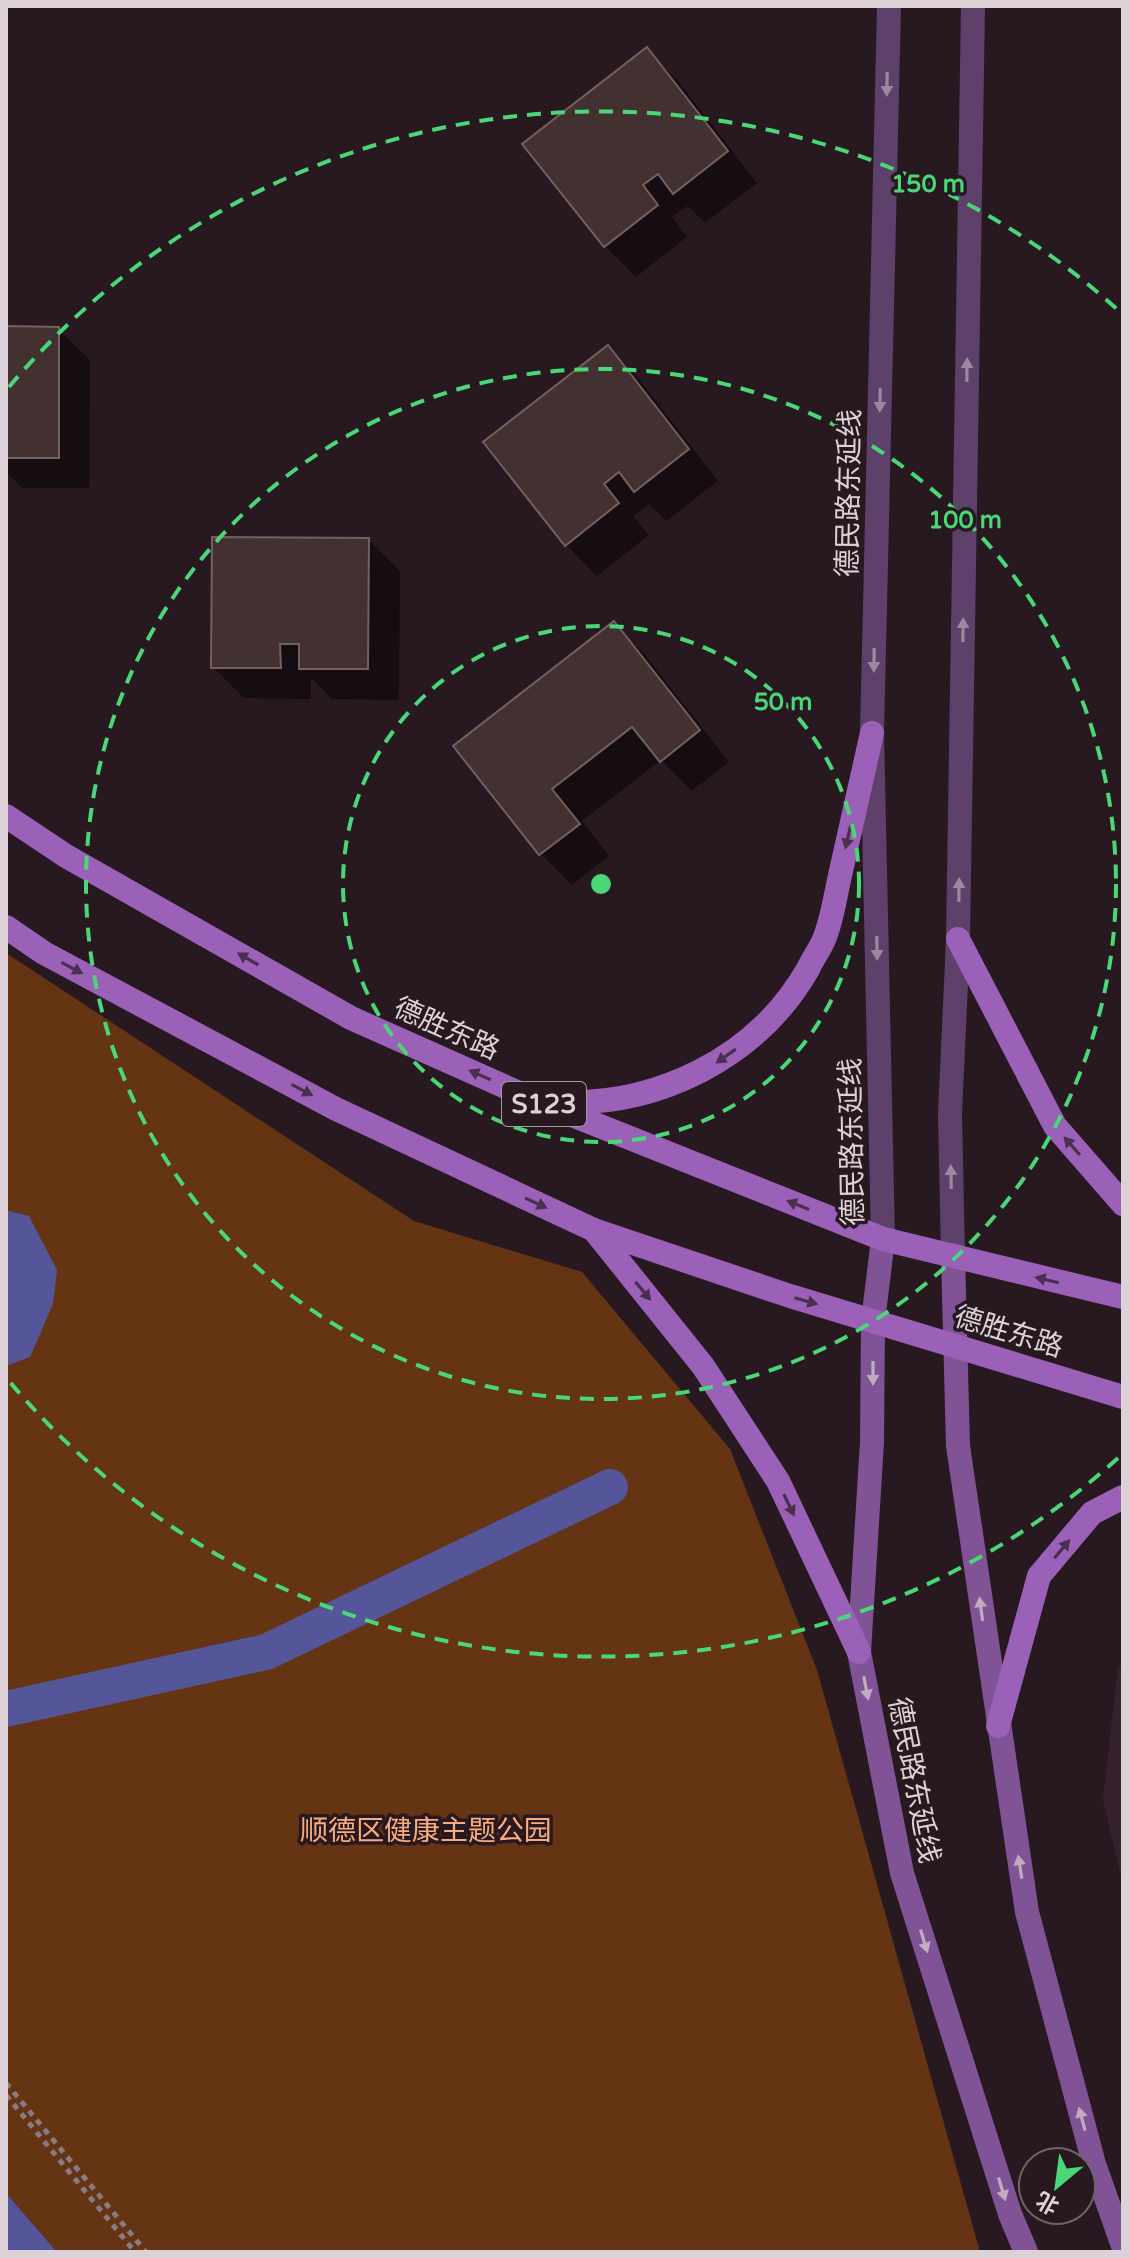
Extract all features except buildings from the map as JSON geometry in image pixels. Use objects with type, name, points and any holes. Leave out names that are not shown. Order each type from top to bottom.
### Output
[{"type":"main road","points":[[537,1101],[585,1103],[632,1097],[678,1082],[720,1061],[758,1032],[796,988],[825,938],[872,733]]},
{"type":"main road","name":"德胜东路","points":[[6,816],[66,856],[351,1018],[537,1101],[883,1239],[1123,1297]]},
{"type":"main road","name":"德胜东路","points":[[6,927],[44,953],[336,1109],[594,1230],[790,1296],[1123,1397]]},
{"type":"main road","points":[[958,939],[1055,1126],[1123,1204]]},
{"type":"main road","points":[[594,1230],[703,1366],[778,1481],[859,1652]]},
{"type":"main road","name":"德民路东延线","points":[[883,1239],[873,1321],[872,1442],[859,1652],[902,1873],[1010,2214],[1026,2252]]},
{"type":"main road","points":[[953,1255],[958,1446],[1027,1912],[1094,2164],[1123,2246]]},
{"type":"main road","points":[[998,1726],[1039,1576],[1092,1513],[1123,1497]]},
{"type":"street","name":"德民路东延线","points":[[883,1239],[872,733],[889,6]]},
{"type":"street","points":[[953,1255],[950,1114],[958,939],[973,6]]},
{"type":"path","points":[[6,2083],[146,2252]]},
{"type":"path","points":[[6,2095],[135,2252]]},
{"type":"shaded area","points":[[6,1210],[29,1216],[57,1270],[53,1304],[30,1357],[6,1366]]},
{"type":"shaded area","points":[[1123,1663],[1123,1885],[1103,1800],[1118,1666]]},
{"type":"shaded area","points":[[6,2193],[57,2252],[6,2252]]},
{"type":"green space","name":"顺德区健康主题公园","points":[[6,953],[414,1221],[582,1272],[730,1449],[817,1670],[980,2252],[57,2252],[6,2193]]},
{"type":"waterway","points":[[6,1709],[266,1652],[610,1487]]}]
